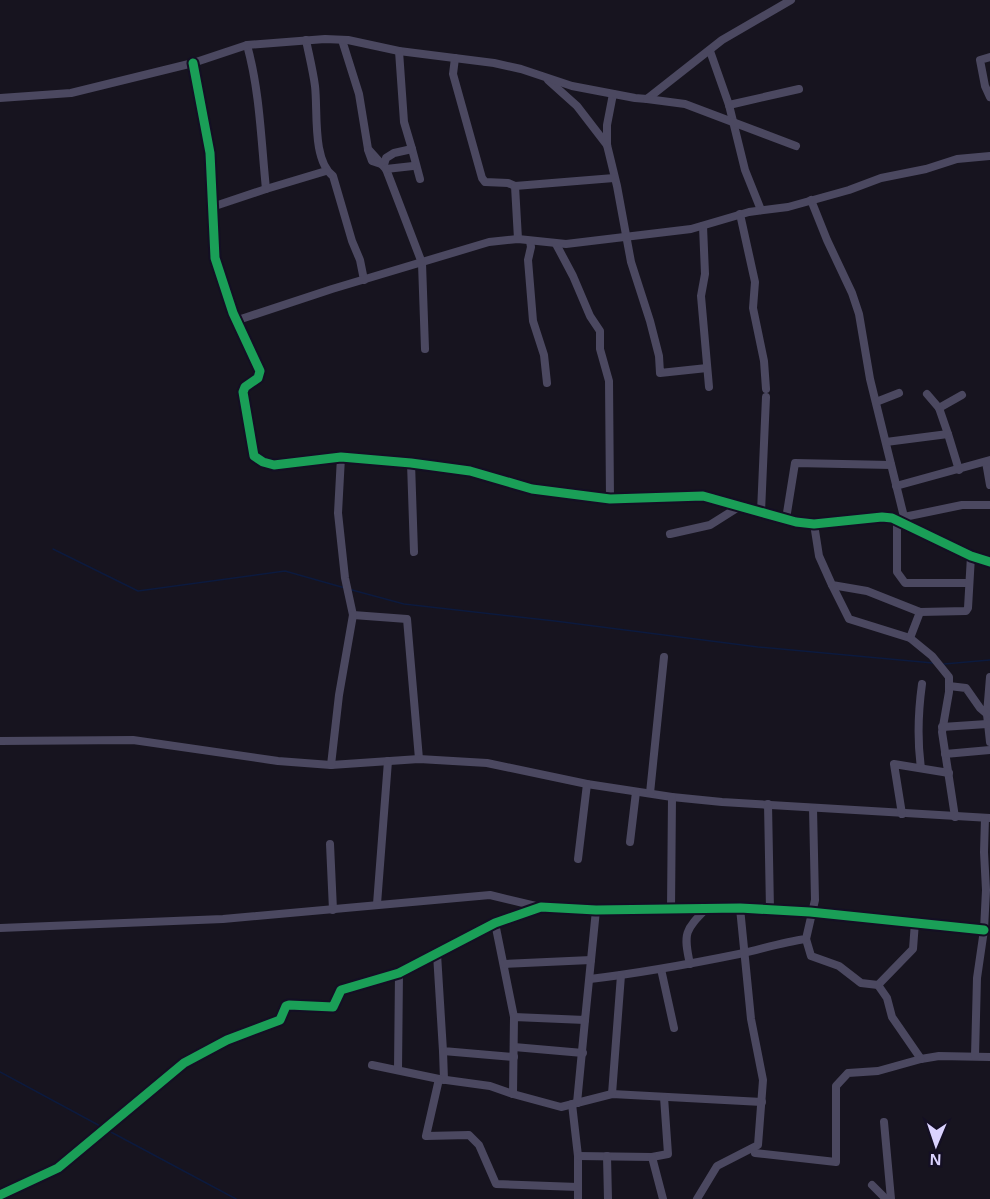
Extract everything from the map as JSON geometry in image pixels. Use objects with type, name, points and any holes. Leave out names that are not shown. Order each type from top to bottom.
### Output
[{"type":"street","points":[[647,99],[722,40],[791,0]]},
{"type":"street","points":[[306,40],[315,86],[320,153],[326,171],[333,176],[352,241],[360,260],[364,280]]},
{"type":"street","points":[[0,98],[71,93],[193,63],[247,45],[306,40],[342,40],[399,51],[494,63],[543,75],[572,86],[685,104],[796,146]]},
{"type":"street","points":[[342,40],[359,94],[368,149],[386,167],[413,166]]},
{"type":"street","points":[[247,45],[254,72],[260,114],[266,189]]},
{"type":"street","points":[[399,51],[404,122],[420,179]]},
{"type":"street","points":[[710,51],[729,105],[745,170],[761,210]]},
{"type":"street","points":[[990,57],[980,60],[985,86],[990,97]]},
{"type":"street","points":[[455,58],[453,74],[485,182],[508,183],[515,186],[614,178]]},
{"type":"street","points":[[193,63],[210,153],[215,258],[236,318],[260,371],[258,378],[243,392],[254,456],[263,462],[274,465],[341,457],[411,463],[470,471],[532,489],[610,500],[703,496],[786,519],[814,524],[882,517],[902,521],[970,556],[990,562]]},
{"type":"street","points":[[543,75],[578,106],[607,145]]},
{"type":"street","points":[[729,105],[799,90]]},
{"type":"street","points":[[613,94],[607,125],[607,145],[631,262],[653,330],[660,373],[707,368]]},
{"type":"street","points":[[412,149],[394,153],[386,158],[386,167],[422,263],[425,349]]},
{"type":"street","points":[[236,318],[241,319],[489,242],[518,239],[566,244],[626,238],[703,226],[740,214],[788,207],[849,190],[880,178],[917,171],[957,159],[990,156]]},
{"type":"street","points":[[212,207],[326,171]]},
{"type":"street","points":[[515,186],[518,239]]},
{"type":"street","points":[[811,200],[852,292],[902,521],[897,572],[905,583],[969,583]]},
{"type":"street","points":[[740,214],[755,282],[753,308],[764,361],[766,393],[761,512]]},
{"type":"street","points":[[703,226],[705,274],[701,296],[709,387]]},
{"type":"street","points":[[530,241],[528,260],[533,321],[544,356],[547,383]]},
{"type":"street","points":[[556,244],[590,316],[600,331],[600,349],[609,381],[610,500]]},
{"type":"street","points":[[876,402],[899,393]]},
{"type":"street","points":[[927,394],[939,408],[959,470]]},
{"type":"street","points":[[939,408],[962,395]]},
{"type":"street","points":[[886,442],[948,434]]},
{"type":"street","points":[[331,765],[339,695],[353,615],[345,578],[338,513],[341,457]]},
{"type":"street","points":[[896,486],[988,461],[990,484]]},
{"type":"street","points":[[411,463],[414,552]]},
{"type":"street","points":[[786,519],[795,463],[891,465]]},
{"type":"street","points":[[902,521],[962,505],[990,505]]},
{"type":"street","points":[[670,534],[710,525],[740,506]]},
{"type":"street","points":[[814,524],[819,556],[849,618],[910,638],[932,656],[949,677],[942,727],[955,817]]},
{"type":"street","points":[[832,585],[867,591],[920,612],[966,611],[970,556]]},
{"type":"street","points":[[910,638],[920,612]]},
{"type":"street","points":[[353,615],[407,619],[419,759]]},
{"type":"street","points":[[650,793],[664,657]]},
{"type":"street","points":[[990,677],[987,714],[990,742]]},
{"type":"street","points":[[921,768],[918,721],[922,684]]},
{"type":"street","points":[[949,686],[966,688],[987,714]]},
{"type":"street","points":[[942,727],[987,724]]},
{"type":"street","points":[[0,741],[133,740],[278,761],[331,765],[419,759],[487,762],[587,784],[672,797],[987,818],[984,852],[987,890],[977,978],[975,1056]]},
{"type":"street","points":[[945,753],[990,750]]},
{"type":"street","points":[[377,904],[388,761]]},
{"type":"street","points":[[902,814],[894,764],[949,773]]},
{"type":"street","points":[[578,859],[587,784]]},
{"type":"street","points":[[630,842],[636,792]]},
{"type":"street","points":[[671,909],[672,797]]},
{"type":"street","points":[[768,804],[770,910]]},
{"type":"street","points":[[813,808],[815,900],[810,912],[806,939],[811,956],[839,966],[861,983],[878,985],[887,998],[892,1017],[921,1059]]},
{"type":"street","points":[[330,844],[333,910]]},
{"type":"street","points":[[0,928],[223,919],[490,896],[541,907],[596,910],[740,908],[810,912],[984,930]]},
{"type":"street","points":[[0,1195],[58,1168],[184,1063],[227,1040],[280,1020],[285,1006],[333,1007],[341,990],[399,974],[495,923],[541,907]]},
{"type":"street","points":[[690,964],[686,944],[688,927],[707,908]]},
{"type":"street","points":[[697,1199],[717,1166],[758,1145],[763,1080],[751,1019],[740,908]]},
{"type":"street","points":[[578,1199],[575,1103],[583,1053],[596,910]]},
{"type":"street","points":[[878,985],[913,949],[915,922]]},
{"type":"street","points":[[495,923],[514,1017],[513,1094]]},
{"type":"street","points":[[590,979],[690,964],[783,942],[806,939]]},
{"type":"street","points":[[437,954],[444,1051],[441,1079],[426,1136],[469,1135],[479,1145],[496,1184],[578,1187]]},
{"type":"street","points":[[504,963],[591,960]]},
{"type":"street","points":[[661,969],[674,1028]]},
{"type":"street","points":[[398,1070],[399,974]]},
{"type":"street","points":[[612,1094],[621,975]]},
{"type":"street","points":[[514,1017],[585,1020]]},
{"type":"street","points":[[514,1047],[583,1053]]},
{"type":"street","points":[[444,1051],[514,1057]]},
{"type":"street","points":[[755,1153],[836,1162],[836,1086],[848,1073],[878,1071],[939,1056],[990,1057]]},
{"type":"street","points":[[372,1065],[490,1086],[561,1107],[612,1094],[762,1102]]},
{"type":"street","points":[[578,1156],[652,1157],[668,1154],[664,1097]]},
{"type":"street","points":[[884,1122],[888,1199]]},
{"type":"street","points":[[607,1156],[608,1199]]},
{"type":"street","points":[[652,1157],[663,1199]]},
{"type":"street","points":[[872,1185],[888,1199]]},
{"type":"waterway","points":[[53,549],[138,591],[285,571],[345,588]]},
{"type":"waterway","points":[[352,590],[404,604],[758,647],[933,663]]},
{"type":"waterway","points":[[944,664],[990,660]]},
{"type":"waterway","points":[[0,1072],[102,1127]]},
{"type":"waterway","points":[[109,1131],[236,1199]]},
{"type":"cycle path","points":[[193,63],[210,153],[215,258],[233,313],[260,371],[258,378],[245,387],[243,392],[254,456],[263,462],[274,465],[341,457],[411,463],[470,471],[532,489],[610,499],[703,496],[796,522],[814,524],[892,518],[971,556],[990,562]]},
{"type":"cycle path","points":[[0,1195],[58,1168],[184,1063],[227,1040],[280,1020],[286,1006],[333,1007],[341,990],[399,973],[495,923],[541,907],[596,910],[740,908],[810,912],[984,930]]}]
